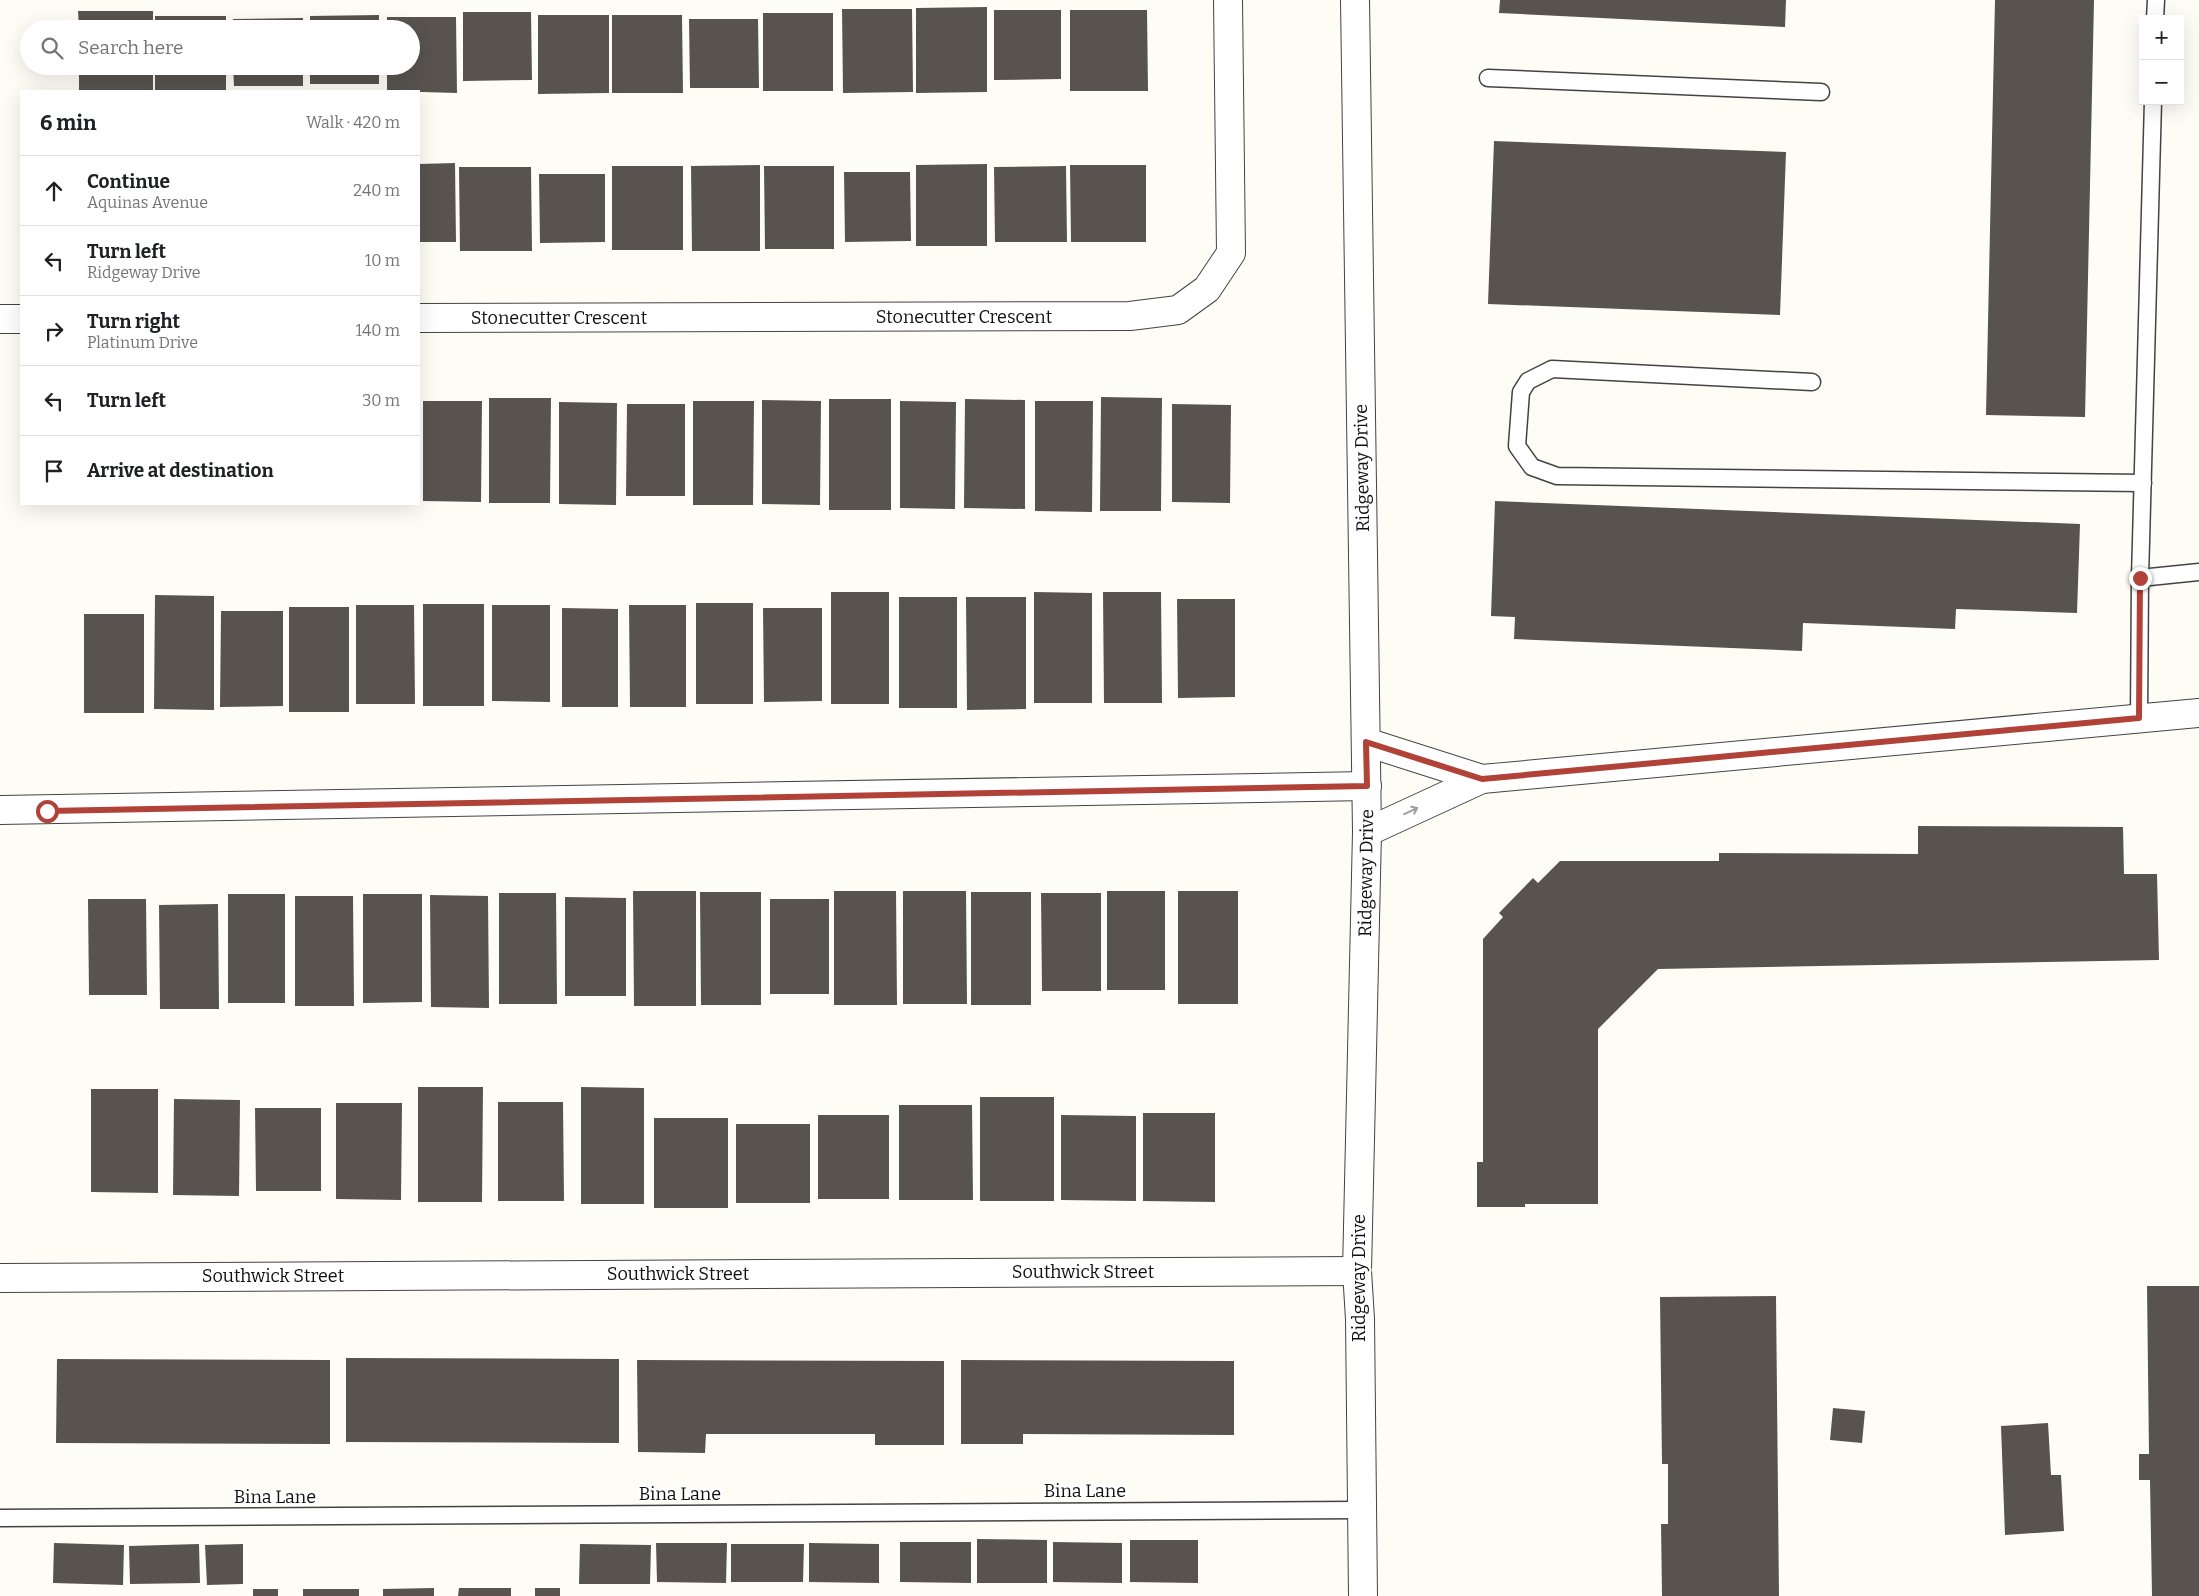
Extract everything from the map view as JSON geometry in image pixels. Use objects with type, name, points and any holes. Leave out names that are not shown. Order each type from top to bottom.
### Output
[{"type":"street","name":"Stonecutter Crescent","points":[[420,318],[1130,316],[1178,310],[1207,289],[1231,253],[1228,0]]},
{"type":"street","name":"Ridgeway Drive","points":[[1355,0],[1367,786],[1357,1271],[1360,1319],[1363,1596]]},
{"type":"street","points":[[0,319],[20,319]]},
{"type":"street","points":[[1367,832],[1482,779],[2199,713]]},
{"type":"street","points":[[1366,742],[1482,779]]},
{"type":"street","points":[[0,810],[1367,786]]},
{"type":"street","name":"Southwick Street","points":[[0,1278],[1357,1271]]},
{"type":"lane","points":[[2155,15],[2156,0]]},
{"type":"lane","points":[[1488,78],[1821,92]]},
{"type":"lane","points":[[2139,718],[2140,578],[2153,105]]},
{"type":"lane","points":[[1812,382],[1552,369],[1528,380],[1521,392],[1517,446],[1532,467],[1557,476],[2143,483]]},
{"type":"lane","points":[[2140,578],[2199,572]]},
{"type":"lane","name":"Bina Lane","points":[[0,1518],[1361,1510]]},
{"type":"building","points":[[1500,0],[1786,0],[1785,27],[1499,13]]},
{"type":"building","points":[[1995,0],[2094,0],[2085,417],[1986,415]]},
{"type":"building","points":[[987,7],[987,92],[916,93],[916,8]]},
{"type":"building","points":[[842,9],[912,9],[913,92],[843,93]]},
{"type":"building","points":[[994,10],[1061,10],[1061,79],[994,80]]},
{"type":"building","points":[[1070,10],[1147,10],[1148,91],[1070,91]]},
{"type":"building","points":[[78,11],[153,11],[153,20],[78,20]]},
{"type":"building","points":[[463,12],[531,12],[532,80],[463,81]]},
{"type":"building","points":[[763,13],[833,13],[833,91],[763,91]]},
{"type":"building","points":[[379,15],[379,20],[310,20],[310,16]]},
{"type":"building","points":[[538,15],[609,15],[609,93],[538,94]]},
{"type":"building","points":[[612,15],[682,15],[683,93],[612,93]]},
{"type":"building","points":[[155,16],[226,16],[226,20],[155,20]]},
{"type":"building","points":[[387,17],[456,17],[457,93],[387,90],[387,75],[420,75],[420,20],[387,20]]},
{"type":"building","points":[[303,18],[303,20],[233,20]]},
{"type":"building","points":[[689,19],[758,19],[759,88],[690,88]]},
{"type":"building","points":[[79,75],[153,75],[153,90],[79,90]]},
{"type":"building","points":[[155,75],[226,75],[226,90],[155,90]]},
{"type":"building","points":[[233,75],[303,75],[303,86],[234,86]]},
{"type":"building","points":[[310,75],[379,75],[379,84],[310,84]]},
{"type":"building","points":[[1494,141],[1786,152],[1780,315],[1488,304]]},
{"type":"building","points":[[455,163],[456,242],[420,242],[420,164]]},
{"type":"building","points":[[987,164],[987,246],[916,246],[916,165]]},
{"type":"building","points":[[760,165],[760,251],[692,251],[691,166]]},
{"type":"building","points":[[1070,165],[1146,165],[1146,242],[1071,242]]},
{"type":"building","points":[[612,166],[683,166],[683,250],[612,250]]},
{"type":"building","points":[[764,166],[834,166],[834,249],[765,249]]},
{"type":"building","points":[[1066,166],[1067,242],[995,242],[994,167]]},
{"type":"building","points":[[459,167],[531,167],[532,251],[460,251]]},
{"type":"building","points":[[844,172],[910,172],[911,241],[845,242]]},
{"type":"building","points":[[539,174],[605,174],[605,242],[540,243]]},
{"type":"building","points":[[1101,397],[1162,398],[1161,511],[1100,511]]},
{"type":"building","points":[[489,398],[551,398],[550,503],[489,503]]},
{"type":"building","points":[[829,399],[891,399],[891,510],[829,510]]},
{"type":"building","points":[[965,399],[1025,400],[1025,509],[964,508]]},
{"type":"building","points":[[762,400],[821,401],[820,505],[762,504]]},
{"type":"building","points":[[423,401],[482,401],[481,502],[423,501]]},
{"type":"building","points":[[693,401],[754,401],[753,505],[693,505]]},
{"type":"building","points":[[900,401],[956,402],[955,509],[900,508]]},
{"type":"building","points":[[1035,401],[1093,401],[1092,512],[1035,511]]},
{"type":"building","points":[[559,402],[617,403],[616,505],[559,504]]},
{"type":"building","points":[[627,404],[685,404],[685,496],[626,496]]},
{"type":"building","points":[[1172,404],[1231,405],[1230,503],[1172,502]]},
{"type":"building","points":[[1495,501],[2080,524],[2077,613],[1956,609],[1955,629],[1803,623],[1802,651],[1514,639],[1515,617],[1491,616]]},
{"type":"building","points":[[831,592],[889,592],[889,704],[831,704]]},
{"type":"building","points":[[1034,592],[1092,593],[1092,703],[1034,703]]},
{"type":"building","points":[[1103,592],[1161,592],[1162,703],[1104,703]]},
{"type":"building","points":[[155,595],[214,596],[214,710],[154,709]]},
{"type":"building","points":[[899,597],[957,597],[957,708],[899,708]]},
{"type":"building","points":[[966,597],[1026,597],[1026,709],[967,710]]},
{"type":"building","points":[[1177,599],[1235,599],[1235,697],[1178,698]]},
{"type":"building","points":[[696,603],[753,603],[753,704],[696,704]]},
{"type":"building","points":[[423,604],[484,604],[484,706],[423,706]]},
{"type":"building","points":[[356,605],[414,605],[415,704],[356,704]]},
{"type":"building","points":[[492,605],[550,605],[550,702],[492,701]]},
{"type":"building","points":[[629,605],[686,605],[686,707],[630,707]]},
{"type":"building","points":[[289,607],[349,607],[349,712],[289,712]]},
{"type":"building","points":[[562,608],[618,609],[618,707],[562,707]]},
{"type":"building","points":[[763,608],[822,608],[822,701],[764,702]]},
{"type":"building","points":[[221,611],[283,611],[283,706],[220,707]]},
{"type":"building","points":[[84,614],[144,614],[144,713],[84,713]]},
{"type":"building","points":[[1918,826],[2123,827],[2124,874],[2157,874],[2159,960],[1658,969],[1598,1029],[1598,1204],[1525,1204],[1525,1207],[1477,1207],[1477,1162],[1483,1162],[1483,939],[1503,917],[1499,913],[1533,878],[1538,883],[1560,861],[1719,861],[1719,853],[1918,854]]},
{"type":"building","points":[[633,891],[696,891],[696,1006],[634,1006]]},
{"type":"building","points":[[834,891],[896,891],[897,1005],[834,1005]]},
{"type":"building","points":[[903,891],[966,891],[967,1004],[903,1004]]},
{"type":"building","points":[[1107,891],[1165,891],[1165,990],[1107,990]]},
{"type":"building","points":[[1178,891],[1238,891],[1238,1004],[1178,1004]]},
{"type":"building","points":[[700,892],[761,892],[761,1005],[701,1005]]},
{"type":"building","points":[[971,892],[1031,892],[1031,1005],[971,1005]]},
{"type":"building","points":[[499,893],[556,893],[557,1004],[499,1004]]},
{"type":"building","points":[[1041,893],[1101,893],[1101,991],[1042,991]]},
{"type":"building","points":[[228,894],[285,894],[285,1003],[228,1003]]},
{"type":"building","points":[[363,894],[422,894],[422,1002],[363,1003]]},
{"type":"building","points":[[430,895],[488,896],[489,1008],[431,1007]]},
{"type":"building","points":[[295,896],[353,896],[354,1006],[295,1006]]},
{"type":"building","points":[[565,897],[626,898],[626,996],[565,996]]},
{"type":"building","points":[[88,899],[146,899],[147,995],[89,995]]},
{"type":"building","points":[[770,899],[829,899],[829,994],[770,994]]},
{"type":"building","points":[[218,904],[219,1009],[160,1009],[159,905]]},
{"type":"building","points":[[418,1087],[483,1087],[482,1202],[418,1202]]},
{"type":"building","points":[[581,1087],[644,1088],[644,1204],[581,1204]]},
{"type":"building","points":[[91,1089],[158,1089],[158,1193],[91,1192]]},
{"type":"building","points":[[980,1097],[1054,1097],[1054,1201],[980,1201]]},
{"type":"building","points":[[174,1099],[240,1100],[239,1196],[173,1195]]},
{"type":"building","points":[[498,1102],[563,1102],[564,1201],[498,1201]]},
{"type":"building","points":[[336,1103],[402,1103],[401,1200],[336,1199]]},
{"type":"building","points":[[899,1105],[972,1105],[973,1200],[899,1200]]},
{"type":"building","points":[[255,1108],[321,1108],[321,1191],[256,1191]]},
{"type":"building","points":[[1143,1113],[1215,1113],[1215,1202],[1143,1201]]},
{"type":"building","points":[[818,1115],[889,1115],[889,1199],[818,1199]]},
{"type":"building","points":[[1061,1115],[1136,1116],[1136,1201],[1061,1200]]},
{"type":"building","points":[[654,1118],[728,1118],[728,1208],[654,1208]]},
{"type":"building","points":[[736,1124],[810,1124],[810,1203],[736,1203]]},
{"type":"building","points":[[2147,1286],[2199,1286],[2199,1596],[2152,1596],[2150,1480],[2139,1480],[2139,1454],[2149,1454]]},
{"type":"building","points":[[1776,1296],[1779,1596],[1662,1596],[1661,1524],[1668,1524],[1668,1464],[1662,1464],[1660,1297]]},
{"type":"building","points":[[346,1358],[619,1359],[619,1443],[346,1442]]},
{"type":"building","points":[[57,1359],[330,1360],[330,1444],[56,1443]]},
{"type":"building","points":[[637,1360],[944,1361],[944,1445],[875,1445],[875,1434],[706,1434],[705,1453],[638,1452]]},
{"type":"building","points":[[961,1360],[1234,1361],[1234,1435],[1023,1434],[1023,1444],[961,1444]]},
{"type":"building","points":[[1833,1408],[1865,1411],[1862,1443],[1830,1440]]},
{"type":"building","points":[[2048,1423],[2051,1475],[2061,1475],[2064,1531],[2005,1535],[2001,1426]]},
{"type":"building","points":[[977,1539],[1047,1540],[1047,1583],[977,1583]]},
{"type":"building","points":[[1130,1540],[1198,1540],[1198,1583],[1130,1582]]},
{"type":"building","points":[[900,1542],[971,1542],[971,1583],[900,1582]]},
{"type":"building","points":[[1053,1542],[1122,1543],[1122,1583],[1053,1582]]},
{"type":"building","points":[[54,1543],[124,1545],[123,1585],[53,1583]]},
{"type":"building","points":[[656,1543],[727,1543],[726,1583],[657,1582]]},
{"type":"building","points":[[809,1543],[879,1544],[879,1583],[809,1582]]},
{"type":"building","points":[[199,1544],[200,1583],[130,1584],[129,1546]]},
{"type":"building","points":[[243,1544],[243,1584],[207,1585],[205,1545]]},
{"type":"building","points":[[580,1544],[651,1545],[650,1584],[579,1584]]},
{"type":"building","points":[[731,1544],[804,1544],[803,1582],[731,1582]]},
{"type":"building","points":[[434,1588],[434,1596],[383,1596],[383,1589]]},
{"type":"building","points":[[459,1588],[511,1588],[511,1596],[458,1596]]},
{"type":"building","points":[[535,1588],[560,1588],[560,1596],[535,1596]]},
{"type":"building","points":[[253,1589],[278,1589],[278,1596],[253,1596]]},
{"type":"building","points":[[303,1589],[359,1589],[359,1596],[303,1596]]},
{"type":"route","points":[[47,811],[1367,786],[1366,742],[1482,779],[2139,718],[2140,578]]}]
